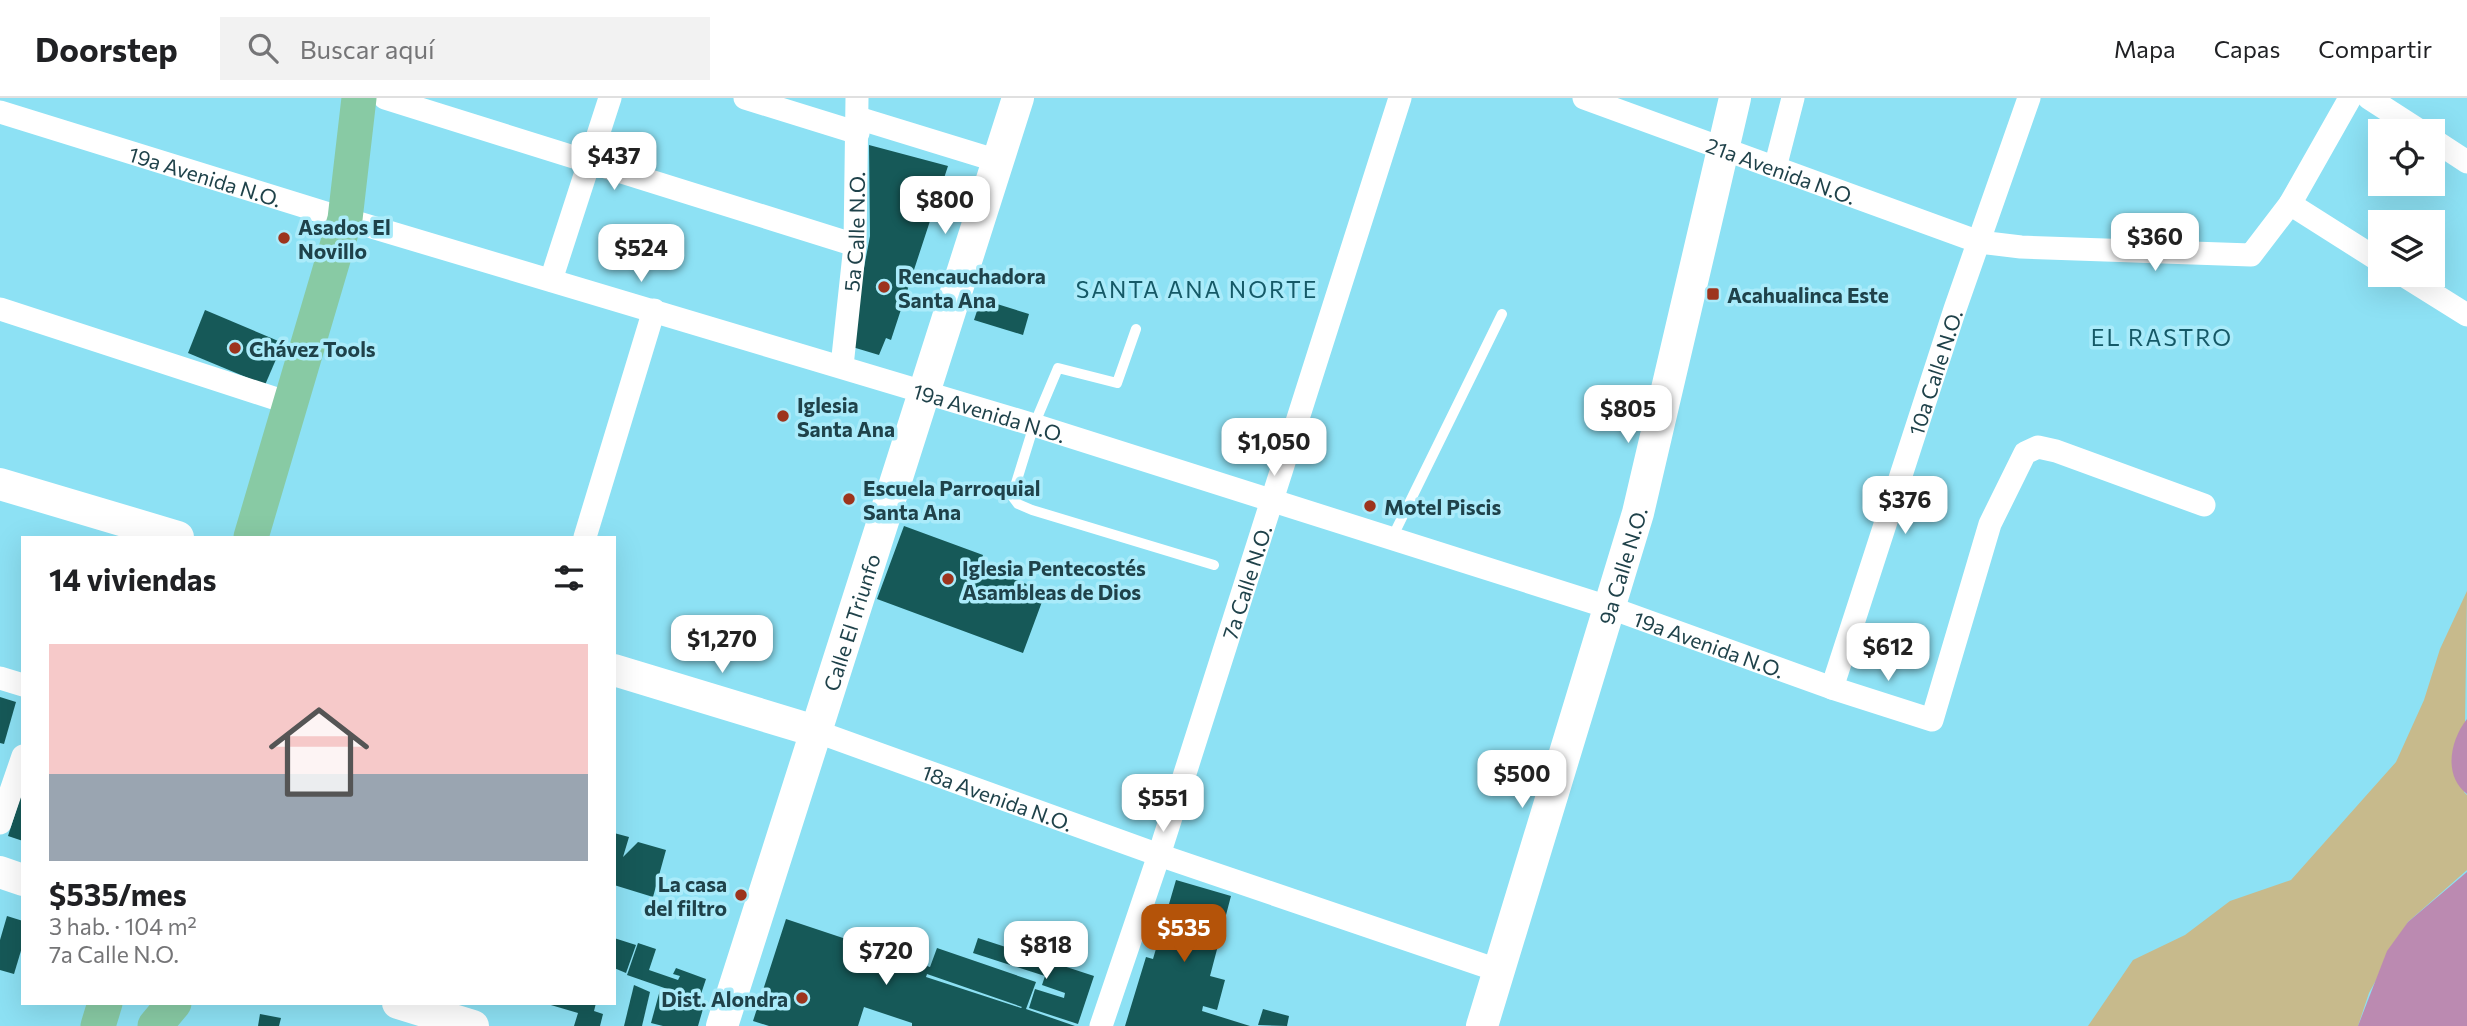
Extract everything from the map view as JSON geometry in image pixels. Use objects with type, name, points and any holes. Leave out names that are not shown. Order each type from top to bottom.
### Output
[{"type":"main road","points":[[251,536],[345,219],[359,98]]},
{"type":"main road","points":[[99,1026],[104,1005]]},
{"type":"main road","points":[[144,1026],[149,1005]]},
{"type":"main road","points":[[155,1026],[172,1005]]},
{"type":"street","points":[[386,98],[855,245]]},
{"type":"street","points":[[551,280],[610,98]]},
{"type":"street","points":[[745,98],[858,116],[998,160]]},
{"type":"street","name":"Calle El Triunfo","points":[[722,1026],[1018,98]]},
{"type":"street","name":"7a Calle N.O.","points":[[1101,1026],[1400,98]]},
{"type":"street","name":"21a Avenida N.O.","points":[[1584,98],[1979,242],[2021,247],[2251,255],[2290,204]]},
{"type":"street","name":"9a Calle N.O.","points":[[1482,1026],[1642,500],[1735,98]]},
{"type":"street","points":[[1775,168],[1793,98]]},
{"type":"street","name":"10a Calle N.O.","points":[[1832,688],[2029,98]]},
{"type":"street","points":[[2350,98],[2290,204],[2368,253]]},
{"type":"street","points":[[2369,98],[2401,119]]},
{"type":"street","name":"19a Avenida N.O.","points":[[0,112],[345,219],[1034,425],[1611,608],[1832,688],[1932,720],[1990,524],[2025,453],[2038,447],[2056,451],[2204,505]]},
{"type":"street","name":"5a Calle N.O.","points":[[842,366],[855,245],[858,116]]},
{"type":"street","points":[[2445,148],[2467,162]]},
{"type":"street","points":[[2422,287],[2467,315]]},
{"type":"street","points":[[0,309],[292,404]]},
{"type":"street","points":[[585,536],[654,310]]},
{"type":"street","points":[[0,484],[175,536]]},
{"type":"street","name":"18a Avenida N.O.","points":[[616,671],[814,731],[1158,855],[1500,971]]},
{"type":"street","points":[[0,678],[21,684]]},
{"type":"street","points":[[0,822],[21,762]]},
{"type":"street","points":[[0,872],[21,879]]},
{"type":"street","points":[[413,1005],[436,1008],[473,1026]]},
{"type":"lane","points":[[1392,538],[1503,314]]},
{"type":"lane","points":[[1136,329],[1117,383],[1058,368],[1034,425],[1012,496],[1018,504],[1214,565]]},
{"type":"shaded area","points":[[2467,591],[2464,792],[2467,795],[2467,870],[2408,922],[2369,993],[2358,1026],[2088,1026],[2133,960],[2185,935],[2230,901],[2291,880],[2396,762],[2424,700],[2440,649]]},
{"type":"shaded area","points":[[2467,719],[2467,794],[2454,778],[2452,758],[2456,737]]},
{"type":"shaded area","points":[[2467,872],[2467,1026],[2358,1026],[2387,951],[2408,922]]},
{"type":"building","name":"Rencauchadora Santa Ana","points":[[869,145],[948,166],[891,340],[886,338],[879,355],[849,346],[870,236]]},
{"type":"building","points":[[981,299],[1029,314],[1023,335],[974,320]]},
{"type":"building","name":"Chávez Tools","points":[[205,310],[283,343],[265,385],[188,353]]},
{"type":"building","name":"Iglesia Pentecostés Asambleas de Dios","points":[[904,526],[983,555],[979,567],[1046,591],[1023,653],[877,599]]},
{"type":"building","points":[[0,697],[16,702],[4,744],[0,743]]},
{"type":"building","points":[[21,795],[21,840],[8,836]]},
{"type":"building","points":[[616,834],[629,837],[623,857],[638,842],[666,850],[653,897],[616,886]]},
{"type":"building","points":[[1176,880],[1231,896],[1210,976],[1225,980],[1217,1010],[1203,1006],[1202,1011],[1250,1026],[1125,1026],[1146,957],[1153,959]]},
{"type":"building","points":[[7,916],[21,920],[21,951],[14,974],[0,970],[0,940]]},
{"type":"building","points":[[786,919],[930,967],[937,948],[1036,982],[1026,1009],[1075,1026],[912,1026],[912,1023],[864,1007],[858,1026],[769,1026],[753,1021]],"holes":[[[927,974],[1021,1008],[926,977]]]},
{"type":"building","points":[[978,938],[1094,976],[1078,1024],[1029,1008],[1035,989],[1064,998],[1065,993],[1042,985],[1045,976],[973,953]]},
{"type":"building","points":[[616,939],[636,945],[626,973],[616,969]]},
{"type":"building","points":[[638,943],[656,949],[649,970],[678,980],[680,976],[673,974],[676,968],[706,979],[699,1000],[627,975]]},
{"type":"building","points":[[634,985],[650,992],[642,1026],[624,1026]]},
{"type":"building","points":[[660,990],[705,1002],[698,1026],[663,1026],[651,1023]]},
{"type":"building","points":[[551,1005],[596,1005],[594,1011],[603,1014],[600,1026],[574,1026],[578,1013]]},
{"type":"building","points":[[1263,1009],[1289,1016],[1287,1026],[1258,1025]]},
{"type":"building","points":[[260,1014],[281,1018],[279,1026],[258,1026]]},
{"type":"place","name":"Asados El Novillo","points":[[284,238]]},
{"type":"place","name":"Rencauchadora Santa Ana","points":[[884,287]]},
{"type":"place","name":"Acahualinca Este","points":[[1713,294]]},
{"type":"place","name":"Chávez Tools","points":[[235,348]]},
{"type":"place","name":"Iglesia Santa Ana","points":[[783,416]]},
{"type":"place","name":"Escuela Parroquial Santa Ana","points":[[849,499]]},
{"type":"place","name":"Motel Piscis","points":[[1370,506]]},
{"type":"place","name":"Iglesia Pentecostés Asambleas de Dios","points":[[948,579]]},
{"type":"place","name":"La casa del filtro","points":[[741,895]]},
{"type":"place","name":"Dist. Alondra","points":[[802,998]]},
{"type":"district","name":"SANTA ANA NORTE","points":[[1197,289]]},
{"type":"district","name":"EL RASTRO","points":[[2162,337]]}]
